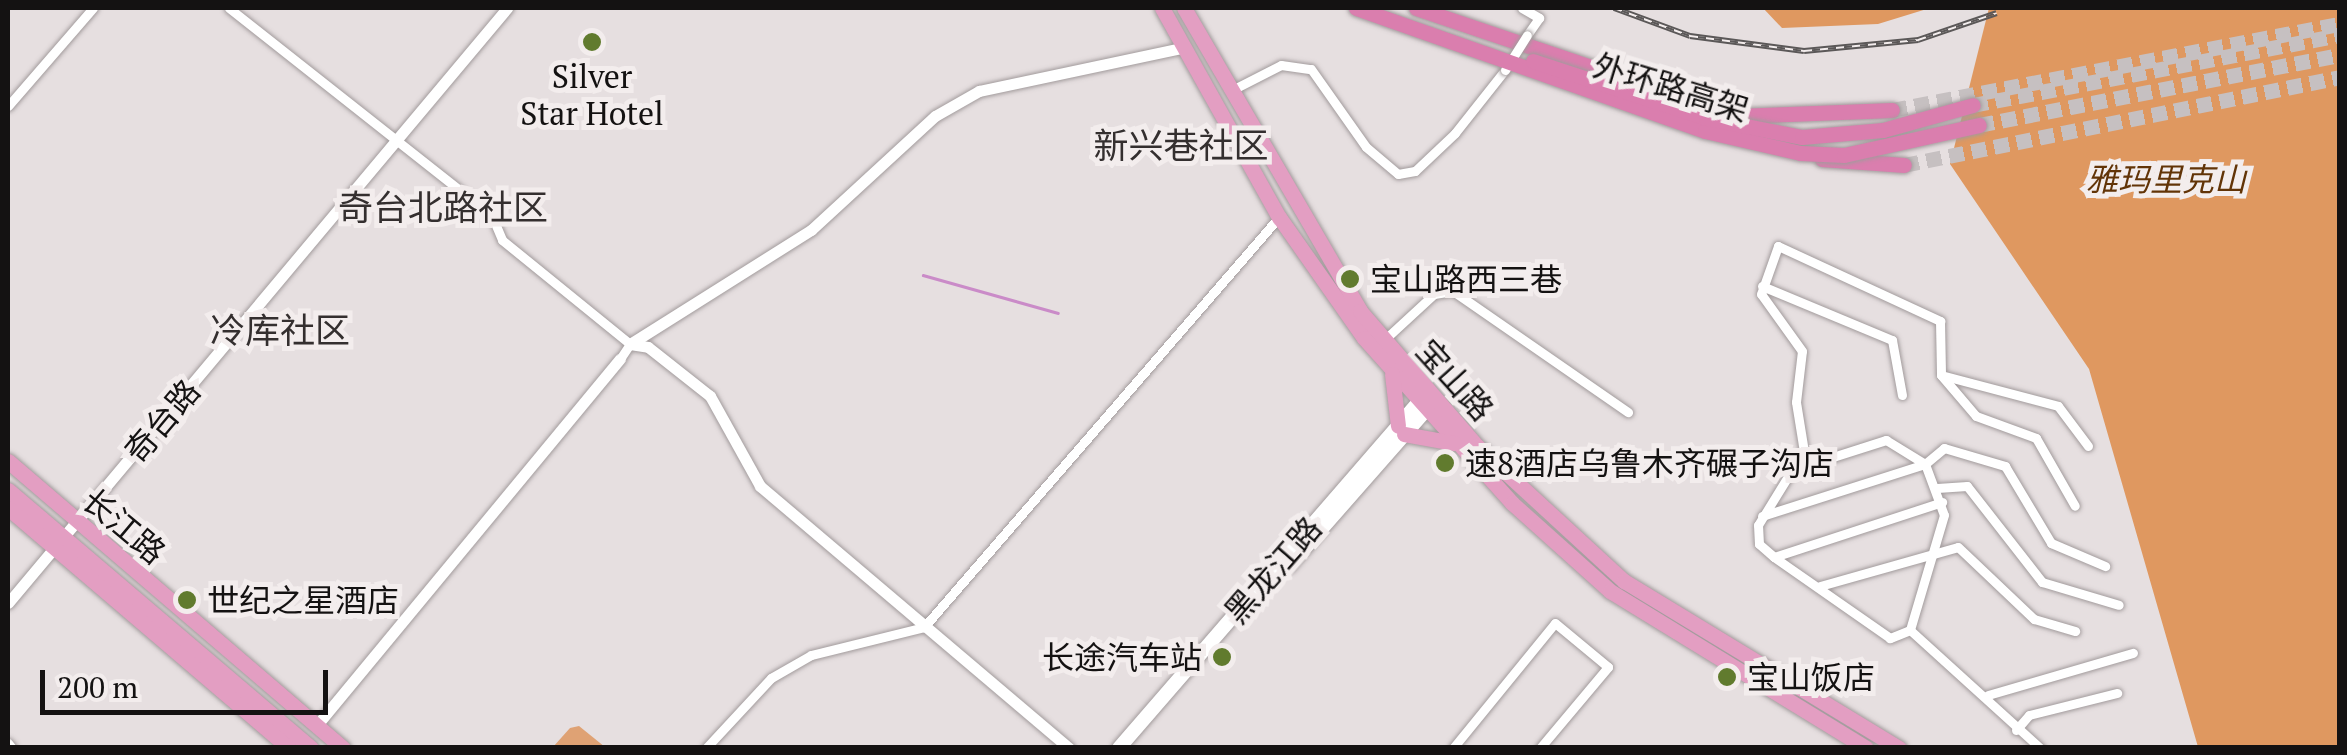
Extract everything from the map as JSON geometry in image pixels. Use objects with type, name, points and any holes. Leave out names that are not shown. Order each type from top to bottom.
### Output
[{"type":"highway","name":"外环路高架","points":[[1356,8],[1705,131],[1800,152],[1844,155],[1979,125]]},
{"type":"highway","points":[[1368,8],[1797,155],[1904,165]]},
{"type":"highway","name":"外环路高架","points":[[1382,8],[1754,130],[1838,138],[1974,105]]},
{"type":"highway","points":[[1416,8],[1737,116],[1892,110]]},
{"type":"main road","name":"宝山路","points":[[1162,8],[1279,217],[1391,370],[1624,581],[1899,748]]},
{"type":"main road","name":"宝山路","points":[[1184,8],[1229,91],[1383,341],[1461,446],[1610,591],[1866,748]]},
{"type":"main road","points":[[1391,370],[1401,430],[1461,446]]},
{"type":"main road","name":"黑龙江路","points":[[1130,748],[1427,400]]},
{"type":"main road","name":"黑龙江路","points":[[1118,748],[1401,430]]},
{"type":"main road","name":"长江路","points":[[8,462],[343,748]]},
{"type":"main road","name":"长江路","points":[[8,490],[59,544],[301,746]]},
{"type":"main road","points":[[8,508],[59,544]]},
{"type":"street","points":[[8,106],[93,8]]},
{"type":"street","points":[[230,8],[505,225],[502,240],[630,344],[648,347],[710,396],[760,486],[1069,748]]},
{"type":"street","name":"奇台路","points":[[8,603],[508,8]]},
{"type":"street","points":[[1522,8],[1538,20]]},
{"type":"street","points":[[1229,91],[1281,65],[1311,68],[1366,146],[1398,174],[1415,171],[1456,134],[1506,70],[1544,8]]},
{"type":"street","points":[[301,746],[630,344],[811,230],[935,116],[979,91],[1182,48]]},
{"type":"street","points":[[706,748],[770,678],[811,655],[924,626],[1279,217]]},
{"type":"street","points":[[1762,286],[1778,246],[1927,312],[1940,322],[1941,375],[1976,416],[2036,438],[2075,506]]},
{"type":"street","points":[[1762,286],[1892,340],[1902,395]]},
{"type":"street","points":[[1762,286],[1802,352],[1796,402],[1806,464]]},
{"type":"street","points":[[1383,341],[1434,294],[1453,291],[1628,412]]},
{"type":"street","points":[[1941,375],[2058,406],[2088,446]]},
{"type":"street","points":[[1886,440],[1925,464],[1942,502],[1940,551],[1910,630],[1890,638],[1760,544],[1762,516],[1776,484],[1806,464],[1886,440]]},
{"type":"street","points":[[1762,516],[1925,464],[1944,448],[2005,466],[2051,543],[2105,566]]},
{"type":"street","points":[[1937,488],[1967,486],[2042,582],[2119,605]]},
{"type":"street","points":[[1774,557],[1942,502]]},
{"type":"street","points":[[1820,586],[1958,547],[2034,618],[2074,630]]},
{"type":"street","points":[[1453,748],[1555,624],[1608,667],[1540,748]]},
{"type":"street","points":[[1910,630],[1988,694],[1992,713],[2040,748]]},
{"type":"street","points":[[1988,694],[2133,654]]},
{"type":"street","points":[[2016,730],[2029,716],[2117,693]]},
{"type":"shaded area","points":[[579,726],[605,747],[553,747],[570,728]]},
{"type":"green space","points":[[1763,8],[1930,8],[1878,24],[1782,28]]},
{"type":"green space","name":"雅玛里克山","points":[[1989,8],[2339,8],[2339,747],[2198,747],[2089,369],[1950,164]]},
{"type":"waterway","points":[[923,275],[1058,313]]},
{"type":"tunnel","points":[[1892,110],[2340,24]]},
{"type":"tunnel","points":[[1973,105],[2340,35]]},
{"type":"tunnel","points":[[1979,125],[2340,55]]},
{"type":"tunnel","points":[[1904,165],[2340,77]]},
{"type":"railway","points":[[1614,8],[1690,36],[1804,51],[1918,40],[1997,13]]},
{"type":"place","name":"Silver Star Hotel","points":[[592,42]]},
{"type":"place","name":"宝山路西三巷","points":[[1350,279]]},
{"type":"place","name":"速8酒店乌鲁木齐碾子沟店","points":[[1445,463]]},
{"type":"place","name":"世纪之星酒店","points":[[187,600]]},
{"type":"place","name":"长途汽车站","points":[[1222,657]]},
{"type":"place","name":"宝山饭店","points":[[1727,677]]},
{"type":"district","name":"新兴巷社区","points":[[1181,145]]},
{"type":"district","name":"奇台北路社区","points":[[443,207]]},
{"type":"district","name":"冷库社区","points":[[280,330]]}]
